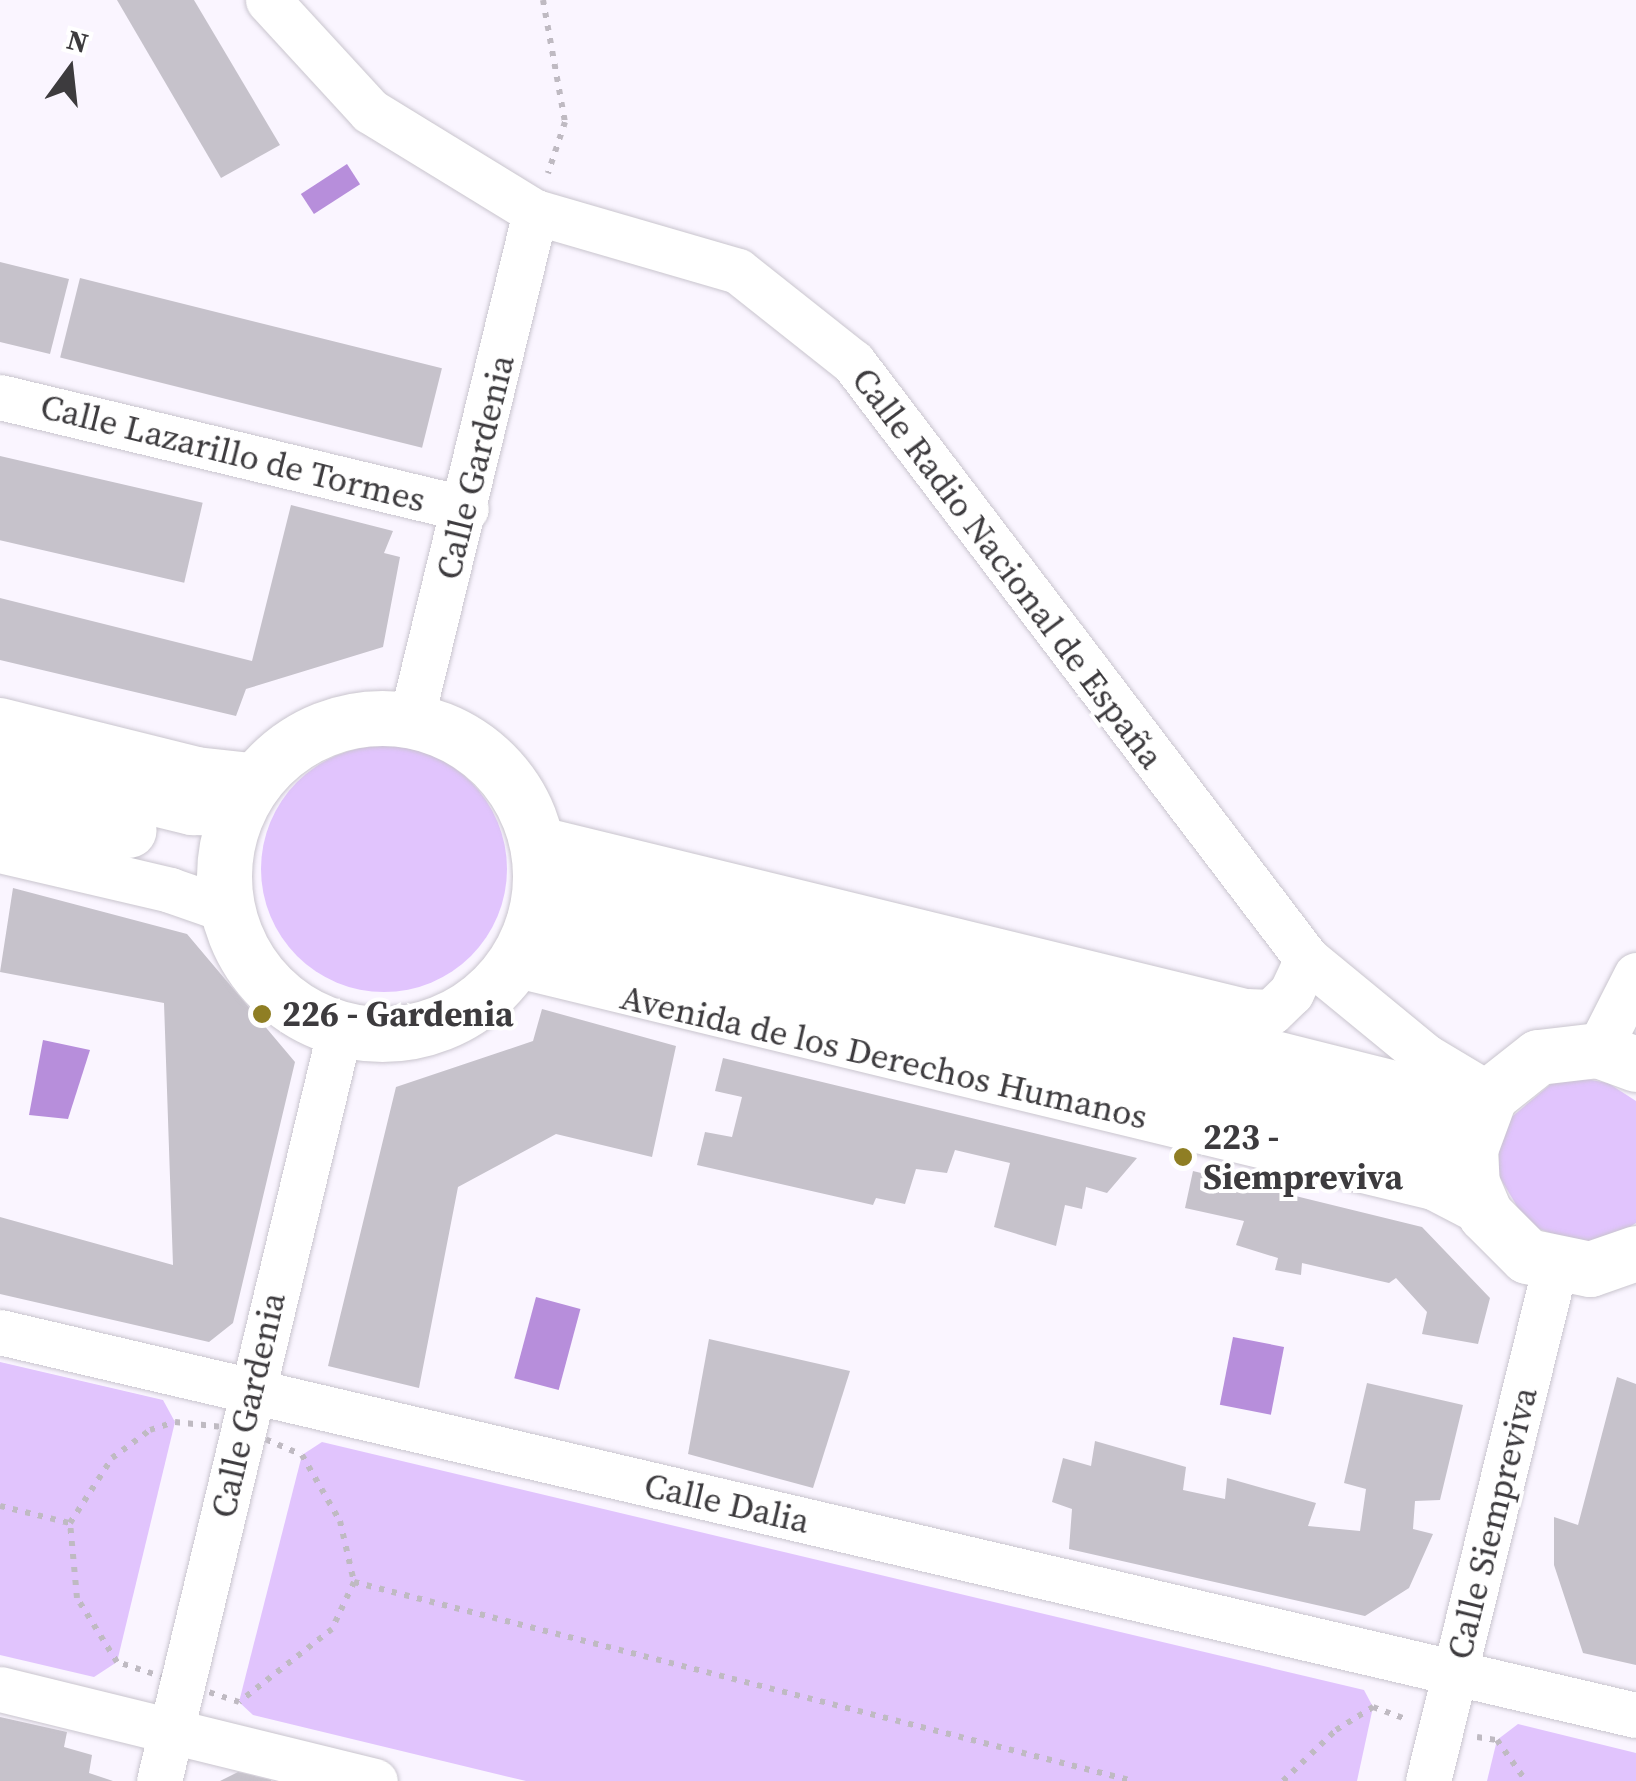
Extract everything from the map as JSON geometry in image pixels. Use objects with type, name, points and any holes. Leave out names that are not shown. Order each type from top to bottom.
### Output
[{"type":"main road","points":[[368,718],[411,720],[454,735],[491,761],[519,796],[531,899],[480,1000],[437,1024],[388,1034],[340,1029],[300,1012],[267,985],[242,950],[237,838],[289,747],[327,727],[368,718]]},
{"type":"main road","points":[[0,760],[192,806],[237,838]]},
{"type":"main road","points":[[0,800],[182,842],[237,838]]},
{"type":"main road","points":[[531,899],[1480,1118]]},
{"type":"main road","points":[[1617,1057],[1538,1056],[1480,1118],[1472,1183],[1485,1214],[1527,1256],[1555,1266],[1590,1269],[1636,1253]]},
{"type":"street","name":"Calle Radio Nacional de España","points":[[268,0],[370,112],[536,212],[738,271],[854,362],[1307,960],[1425,1056],[1480,1118]]},
{"type":"street","name":"Calle Gardenia","points":[[411,720],[536,212]]},
{"type":"street","name":"Calle Lazarillo de Tormes","points":[[0,396],[466,509]]},
{"type":"street","points":[[0,720],[196,769],[237,838],[170,890],[0,850]]},
{"type":"street","points":[[531,899],[1245,1011],[1271,1012],[1291,993],[1307,960]]},
{"type":"street","name":"Avenida de los Derechos Humanos","points":[[531,899],[1433,1187],[1485,1214]]},
{"type":"street","points":[[1617,1057],[1636,975]]},
{"type":"street","name":"Calle Gardenia","points":[[159,1781],[340,1029]]},
{"type":"street","name":"Calle Siempreviva","points":[[1428,1781],[1555,1266]]},
{"type":"street","name":"Calle Dalia","points":[[0,1332],[246,1411],[1636,1714]]},
{"type":"street","points":[[0,1689],[375,1781]]},
{"type":"path","points":[[536,212],[565,122],[543,0]]},
{"type":"path","points":[[246,1411],[302,1455],[322,1482],[354,1582],[332,1630],[239,1702],[117,1662],[92,1631],[70,1563],[70,1523],[112,1458],[150,1430],[174,1422],[246,1411]]},
{"type":"path","points":[[0,1506],[70,1523]]},
{"type":"path","points":[[354,1582],[1132,1781]]},
{"type":"path","points":[[1283,1781],[1336,1730],[1374,1707],[1440,1732],[1497,1740],[1526,1781]]},
{"type":"shaded area","points":[[347,164],[360,184],[314,214],[301,194]]},
{"type":"shaded area","points":[[384,746],[431,756],[471,782],[497,822],[507,869],[497,916],[471,956],[431,982],[384,992],[337,982],[297,956],[271,916],[261,869],[271,822],[297,782],[337,756]]},
{"type":"shaded area","points":[[43,1040],[90,1050],[68,1119],[29,1115]]},
{"type":"shaded area","points":[[1580,1078],[1608,1083],[1636,1101],[1636,1223],[1610,1239],[1581,1244],[1528,1225],[1499,1176],[1499,1148],[1508,1120],[1551,1084]]},
{"type":"shaded area","points":[[536,1297],[580,1309],[559,1390],[514,1378]]},
{"type":"shaded area","points":[[1233,1337],[1284,1347],[1271,1415],[1220,1405]]},
{"type":"shaded area","points":[[0,1362],[163,1400],[175,1422],[117,1662],[94,1677],[0,1655]]},
{"type":"shaded area","points":[[322,1442],[1364,1690],[1373,1707],[1357,1781],[526,1781],[253,1715],[239,1702],[302,1455]]},
{"type":"shaded area","points":[[1518,1724],[1636,1753],[1636,1781],[1487,1781],[1497,1740]]},
{"type":"building","points":[[117,0],[194,0],[280,145],[221,178]]},
{"type":"building","points":[[0,262],[69,279],[50,354],[0,342]]},
{"type":"building","points":[[80,278],[442,368],[422,448],[60,358]]},
{"type":"building","points":[[0,456],[203,503],[184,583],[0,540]]},
{"type":"building","points":[[291,505],[393,531],[384,553],[400,557],[383,647],[246,689],[236,716],[0,660],[0,598],[252,661]]},
{"type":"building","points":[[13,888],[187,934],[295,1062],[233,1323],[209,1342],[0,1294],[0,1217],[173,1265],[164,1003],[0,972]]},
{"type":"building","points":[[542,1009],[676,1046],[652,1157],[556,1134],[458,1187],[419,1388],[328,1366],[396,1087],[533,1041]]},
{"type":"building","points":[[723,1058],[1137,1158],[1107,1193],[1086,1187],[1082,1209],[1065,1205],[1056,1246],[994,1227],[1010,1163],[955,1150],[947,1173],[916,1169],[905,1204],[876,1198],[873,1205],[697,1165],[705,1132],[732,1137],[742,1097],[715,1091]]},
{"type":"building","points":[[1193,1171],[1422,1227],[1490,1298],[1478,1344],[1422,1334],[1427,1312],[1396,1278],[1389,1283],[1302,1263],[1301,1275],[1275,1270],[1278,1258],[1236,1245],[1244,1221],[1185,1208]]},
{"type":"building","points":[[709,1339],[850,1371],[813,1488],[688,1454]]},
{"type":"building","points":[[1617,1377],[1636,1384],[1636,1665],[1583,1653],[1554,1565],[1554,1517],[1578,1525]]},
{"type":"building","points":[[1367,1383],[1463,1405],[1440,1500],[1415,1501],[1413,1529],[1433,1534],[1409,1588],[1365,1616],[1069,1549],[1072,1509],[1052,1502],[1063,1458],[1091,1466],[1095,1441],[1186,1467],[1183,1490],[1225,1499],[1227,1478],[1316,1503],[1308,1526],[1360,1531],[1366,1489],[1344,1483]]},
{"type":"building","points":[[0,1717],[67,1732],[64,1747],[92,1755],[89,1773],[113,1781],[0,1781]]},
{"type":"building","points":[[238,1772],[271,1780],[271,1781],[220,1781]]},
{"type":"place","name":"226 - Gardenia","points":[[262,1014]]},
{"type":"place","name":"223 - Siempreviva","points":[[1183,1157]]}]
